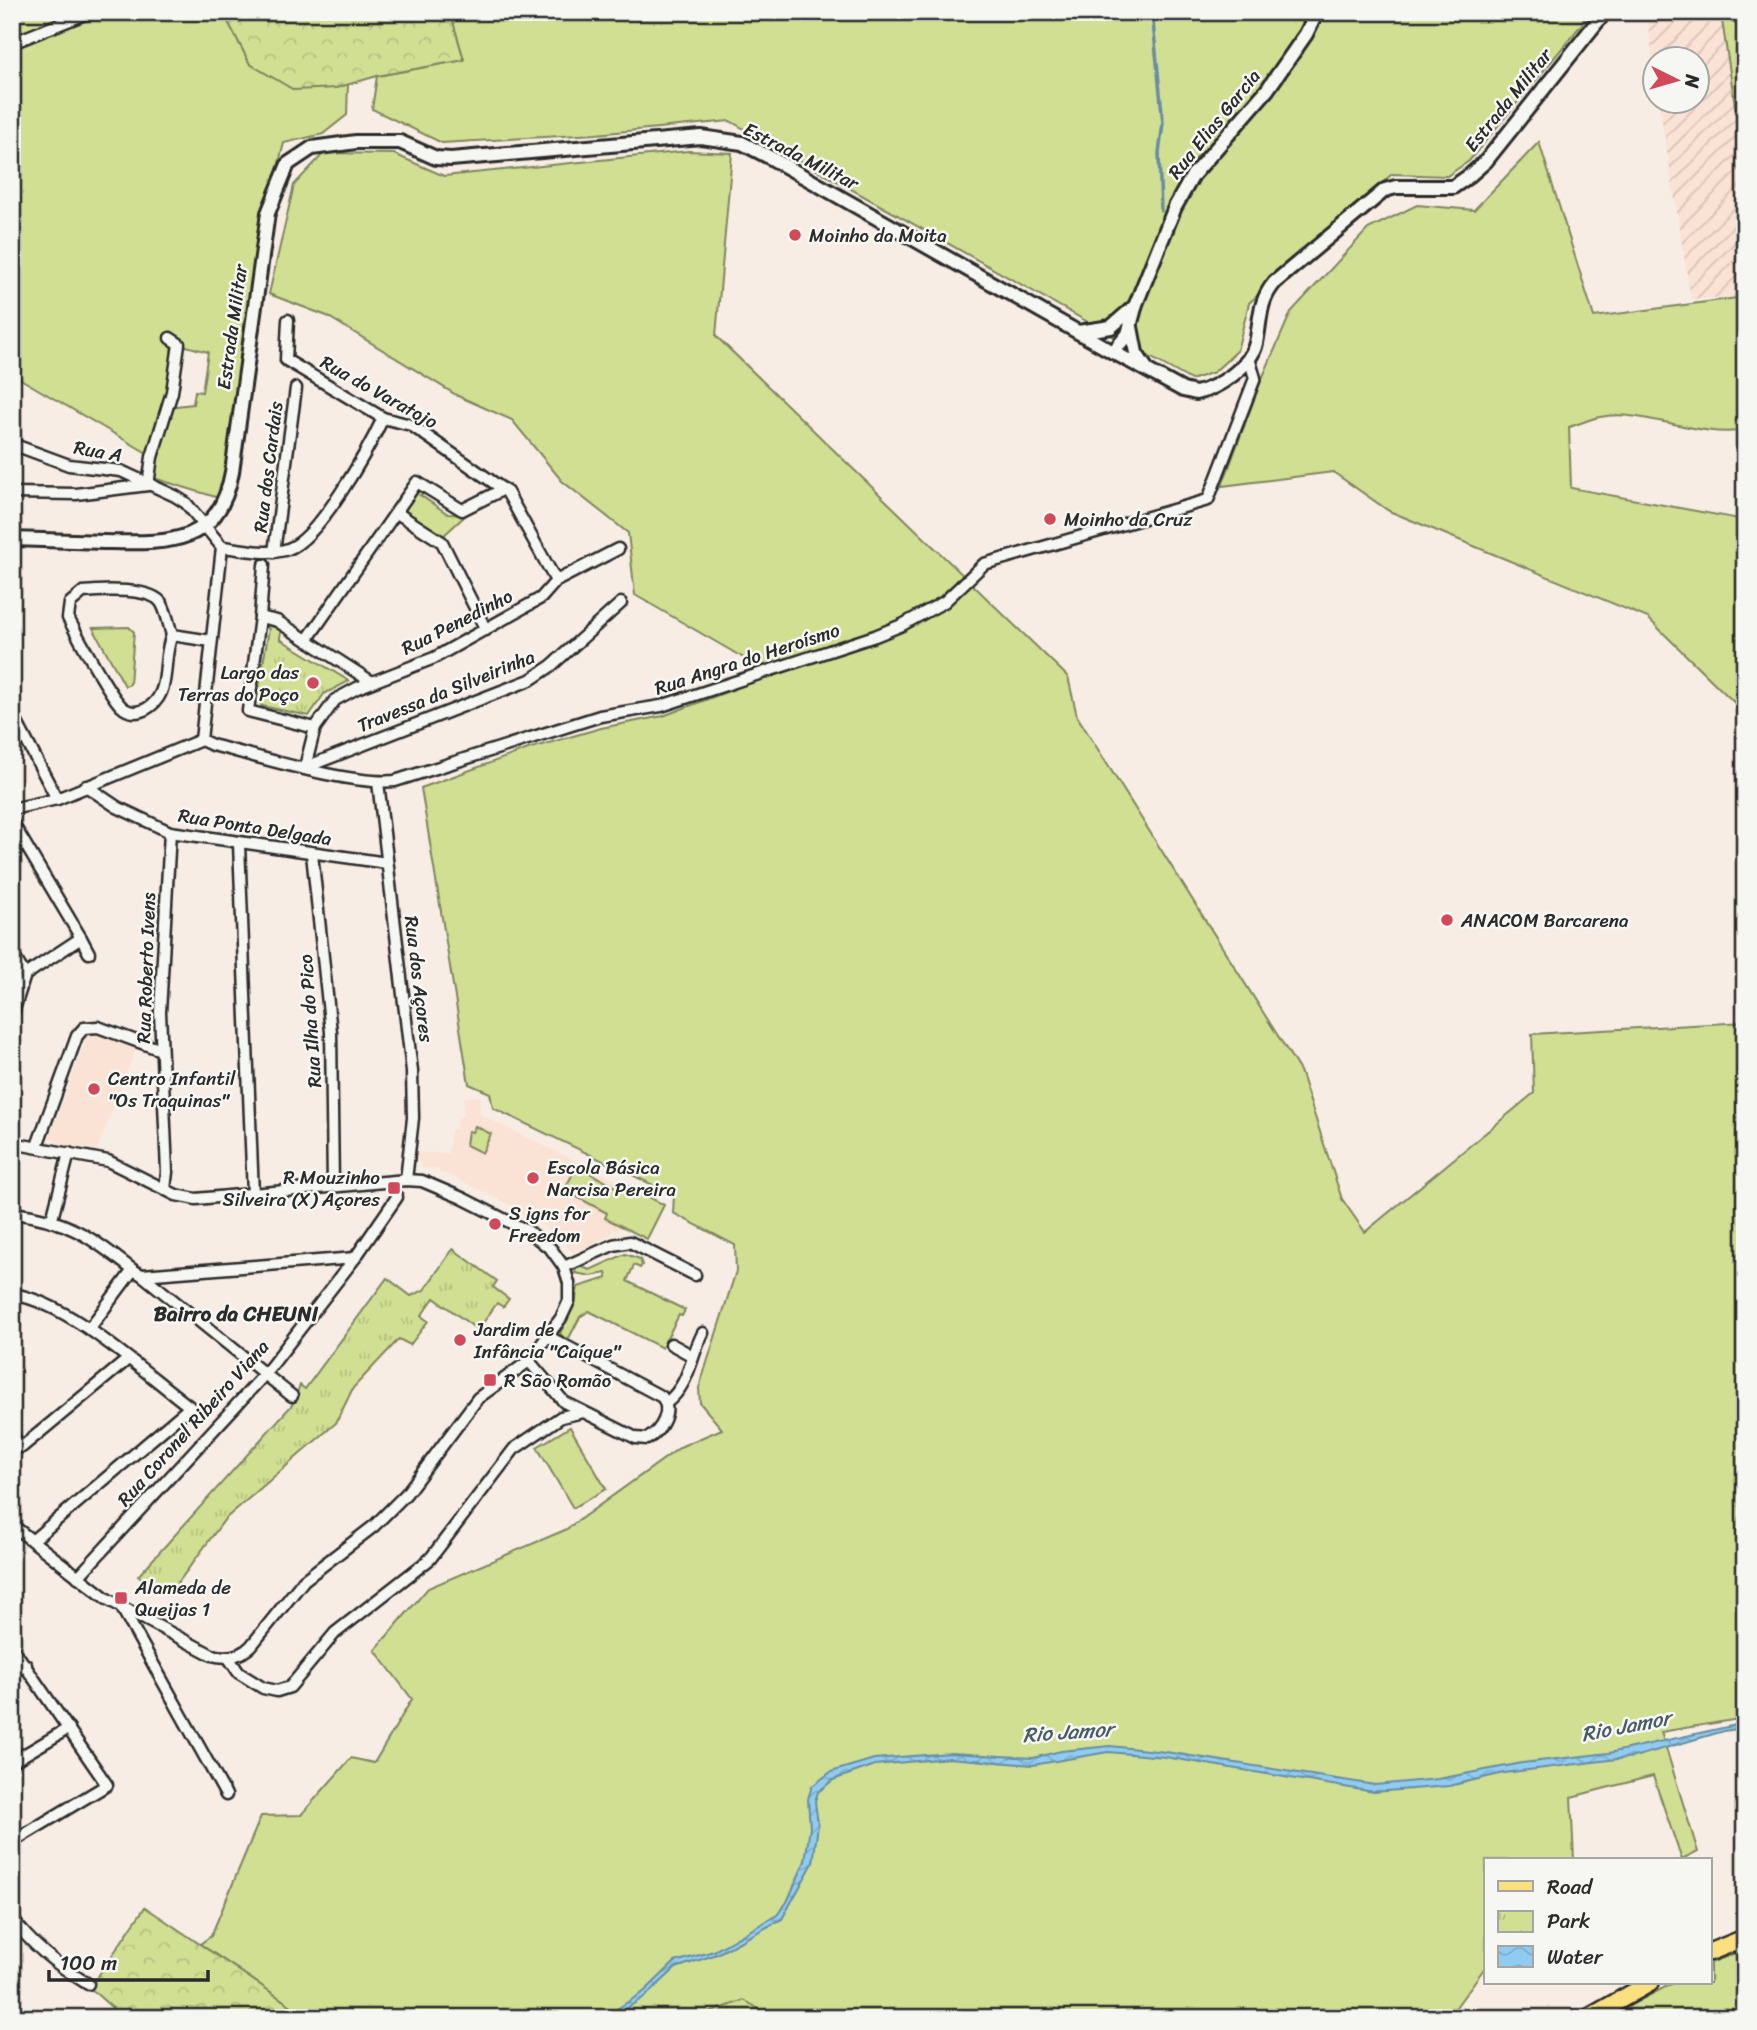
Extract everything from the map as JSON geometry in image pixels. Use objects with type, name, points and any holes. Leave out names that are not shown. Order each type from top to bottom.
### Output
[{"type":"main road","points":[[1712,1951],[1745,1938]]},
{"type":"main road","points":[[1588,2018],[1648,1984]]},
{"type":"street","points":[[12,43],[90,12]]},
{"type":"street","name":"Rua Elias Garcia","points":[[1113,352],[1123,342],[1175,207],[1192,175],[1267,90],[1306,34],[1317,12]]},
{"type":"street","name":"Estrada Militar","points":[[204,527],[221,508],[229,490],[268,213],[288,164],[312,148],[356,142],[400,142],[436,158],[452,159],[701,137],[724,138],[771,158],[1113,352],[1183,390],[1196,393],[1229,377],[1249,358],[1256,346],[1259,309],[1265,294],[1275,282],[1385,190],[1408,186],[1453,187],[1486,161],[1605,12]]},
{"type":"street","name":"Rua do Varatojo","points":[[288,320],[286,360],[383,418],[411,425],[504,489],[556,582]]},
{"type":"street","points":[[1078,332],[1129,321]]},
{"type":"street","name":"Rua Elias Garcia","points":[[1129,321],[1136,352],[1148,371]]},
{"type":"street","points":[[12,494],[76,494],[148,485],[152,457],[172,392],[179,344],[170,338]]},
{"type":"street","name":"Rua Angra do Heroísmo","points":[[201,740],[212,745],[378,782],[411,777],[600,716],[661,706],[875,636],[944,602],[984,565],[1208,500],[1255,378],[1249,358]]},
{"type":"street","name":"Rua dos Cardais","points":[[274,552],[296,388]]},
{"type":"street","points":[[12,809],[57,799],[201,740],[222,547],[274,552],[290,549],[303,540],[320,522],[370,446],[383,418]]},
{"type":"street","name":"Rua A","points":[[12,443],[69,465],[121,471],[186,503],[222,547]]},
{"type":"street","points":[[307,640],[417,482],[462,510],[504,489]]},
{"type":"street","points":[[397,513],[442,542],[486,630]]},
{"type":"street","points":[[12,539],[160,543],[183,538],[204,527]]},
{"type":"street","name":"Rua Penedinho","points":[[305,767],[315,728],[335,700],[372,682],[434,658],[541,598],[556,582],[618,549]]},
{"type":"street","points":[[264,565],[248,711],[315,728]]},
{"type":"street","points":[[83,592],[146,593],[156,597],[163,605],[172,635],[167,647],[158,698],[142,712],[123,709],[72,624],[68,608],[75,597],[83,592]]},
{"type":"street","name":"Travessa da Silveirinha","points":[[305,767],[530,680],[551,666],[621,603]]},
{"type":"street","points":[[260,617],[277,621],[372,682]]},
{"type":"street","points":[[172,635],[211,641]]},
{"type":"street","points":[[12,713],[57,799]]},
{"type":"street","name":"Rua dos Açores","points":[[378,782],[408,1015],[412,1071],[413,1118],[406,1180]]},
{"type":"street","name":"Rua Ponta Delgada","points":[[86,786],[117,807],[170,832],[239,844],[387,863]]},
{"type":"street","points":[[12,822],[89,953]]},
{"type":"street","name":"Rua Roberto Ivens","points":[[165,1189],[167,1172],[161,1049],[163,929],[170,832]]},
{"type":"street","points":[[239,844],[253,1194]]},
{"type":"street","name":"Rua Ilha do Pico","points":[[312,854],[331,1032],[333,1186]]},
{"type":"street","points":[[12,1016],[25,975],[80,938]]},
{"type":"street","points":[[12,953],[25,975]]},
{"type":"street","points":[[37,1146],[77,1036],[84,1028],[98,1027],[161,1049]]},
{"type":"street","points":[[12,1143],[115,1164],[165,1189],[196,1199],[406,1180],[427,1183],[490,1210],[548,1247],[564,1267],[569,1283],[569,1301],[548,1337],[529,1361],[478,1398],[390,1511],[304,1580],[248,1650],[228,1657],[212,1655],[122,1607],[78,1577],[12,1525]]},
{"type":"street","points":[[52,1219],[69,1153]]},
{"type":"street","name":"Rua Coronel Ribeiro Viana","points":[[78,1577],[265,1374],[355,1258],[397,1197]]},
{"type":"street","points":[[12,1213],[52,1219],[87,1234],[292,1396]]},
{"type":"street","points":[[564,1267],[625,1242],[643,1248],[695,1275]]},
{"type":"street","points":[[89,1329],[138,1273],[355,1258]]},
{"type":"street","points":[[12,1294],[38,1300],[89,1329],[190,1407],[32,1541]]},
{"type":"street","points":[[666,1402],[679,1393],[691,1366],[691,1355],[703,1333]]},
{"type":"street","points":[[529,1361],[555,1394],[583,1412],[636,1438],[647,1439],[656,1433],[667,1412],[666,1402],[654,1392],[548,1337]]},
{"type":"street","points":[[671,1344],[691,1355]]},
{"type":"street","points":[[12,1436],[22,1447],[127,1360]]},
{"type":"street","points":[[228,1657],[239,1673],[262,1688],[277,1691],[290,1687],[335,1633],[430,1559],[514,1449],[561,1417],[583,1412]]},
{"type":"street","points":[[122,1607],[226,1795]]},
{"type":"street","points":[[12,1647],[107,1785],[12,1842]]},
{"type":"street","points":[[12,1673],[26,1665]]},
{"type":"street","points":[[12,1762],[69,1728]]},
{"type":"street","points":[[12,1918],[22,1932],[56,1964],[88,1984]]},
{"type":"shaded area","points":[[1646,12],[1721,12],[1745,170],[1745,296],[1691,299],[1661,116],[1712,116],[1712,46],[1651,46]]},
{"type":"shaded area","name":"Centro Infantil \"Os Traquinas\"","points":[[95,1032],[137,1046],[97,1149],[57,1143],[50,1136],[86,1039]]},
{"type":"shaded area","name":"Escola Básica Narcisa Pereira","points":[[480,1096],[480,1115],[665,1203],[647,1239],[621,1226],[618,1231],[613,1229],[611,1234],[573,1252],[541,1223],[539,1225],[514,1212],[515,1207],[447,1174],[439,1173],[439,1169],[424,1168],[416,1159],[416,1153],[448,1153],[451,1129],[457,1129],[458,1116],[463,1116],[464,1097]]},
{"type":"green space","points":[[12,12],[223,12],[250,64],[335,88],[348,84],[347,115],[323,134],[284,143],[255,257],[222,499],[147,476],[152,456],[12,374]],"holes":[[[171,339],[208,352],[202,392],[195,391],[193,404],[167,407],[173,382]]]},
{"type":"green space","points":[[223,12],[450,12],[464,60],[377,76],[336,88],[294,90],[250,64]]},
{"type":"green space","points":[[450,12],[1592,12],[1469,161],[1447,176],[1392,174],[1249,303],[1237,351],[1214,372],[1191,380],[730,121],[596,134],[442,143],[372,109],[377,76],[464,60]]},
{"type":"green space","points":[[1721,14],[1745,29],[1745,170]]},
{"type":"green space","points":[[1539,142],[1594,317],[1745,297],[1745,430],[1709,430],[1617,415],[1596,418],[1569,427],[1571,488],[1745,520],[1745,713],[1648,618],[1389,511],[1333,472],[1222,486],[1261,381],[1291,312],[1368,229],[1417,205],[1474,210]]},
{"type":"green space","points":[[688,151],[732,153],[716,336],[1068,677],[1077,716],[1300,1071],[1342,1199],[1365,1232],[1534,1093],[1532,1034],[1745,1022],[1745,1627],[1737,1640],[1745,1649],[1745,1718],[1661,1732],[1698,1852],[1681,1858],[1653,1776],[1571,1797],[1574,1858],[1484,1858],[1484,1969],[1448,2018],[309,2018],[200,1944],[211,1936],[261,1816],[301,1815],[351,1758],[374,1763],[412,1699],[375,1650],[428,1588],[565,1530],[682,1446],[722,1429],[700,1403],[699,1388],[736,1271],[735,1245],[673,1213],[674,1195],[493,1108],[490,1093],[469,1084],[421,788],[531,748],[601,728],[663,716],[753,682],[754,664],[635,595],[628,533],[562,481],[512,420],[458,396],[327,316],[269,294],[294,185],[324,153],[394,154],[444,176]]},
{"type":"green space","points":[[417,489],[426,493],[420,495],[448,514],[466,515],[442,537],[404,510]]},
{"type":"green space","points":[[270,623],[281,629],[280,639],[349,681],[324,694],[309,716],[262,706],[257,699],[269,629],[266,627]]},
{"type":"green space","points":[[129,627],[134,632],[130,684],[125,686],[93,628]]},
{"type":"green space","points":[[475,1126],[491,1134],[482,1153],[466,1145],[468,1131],[472,1132]]},
{"type":"green space","points":[[577,1166],[617,1188],[621,1182],[664,1205],[647,1239],[605,1218],[607,1213],[564,1190]]},
{"type":"green space","points":[[453,1249],[497,1281],[493,1287],[509,1299],[503,1307],[497,1303],[478,1330],[434,1298],[421,1316],[428,1321],[410,1345],[399,1339],[353,1388],[336,1423],[225,1519],[169,1595],[138,1576],[292,1405],[300,1385],[305,1389],[387,1278],[411,1296],[424,1290]]},
{"type":"green space","points":[[625,1254],[640,1259],[642,1265],[640,1268],[634,1265],[627,1281],[685,1310],[682,1316],[679,1315],[662,1348],[589,1311],[580,1317],[569,1338],[564,1338],[560,1333],[575,1304],[578,1287],[607,1278],[606,1273],[591,1276],[575,1273],[576,1268],[579,1266],[590,1270]]},
{"type":"green space","points":[[570,1427],[606,1489],[573,1508],[537,1447]]},
{"type":"green space","points":[[145,1907],[309,2018],[119,2018],[119,2014],[90,1988]]},
{"type":"green space","points":[[1745,1950],[1745,2018],[1606,2018],[1671,1984],[1712,1984],[1712,1962]]},
{"type":"green space","points":[[744,2000],[774,2018],[701,2018],[706,2014]]},
{"type":"water","points":[[1745,1723],[1745,1728],[1724,1731],[1634,1757],[1504,1773],[1449,1786],[1374,1792],[1165,1757],[1108,1752],[1033,1765],[949,1758],[875,1765],[833,1780],[818,1792],[815,1801],[818,1825],[813,1863],[782,1919],[717,1954],[676,1968],[647,1995],[612,2018],[603,2018],[645,1991],[675,1962],[714,1951],[777,1915],[787,1902],[805,1861],[810,1828],[808,1799],[812,1786],[831,1772],[874,1759],[951,1753],[1033,1758],[1061,1751],[1110,1746],[1166,1752],[1375,1785],[1438,1779],[1522,1763],[1609,1753]]},
{"type":"waterway","points":[[1152,12],[1163,123],[1159,153],[1161,211]]},
{"type":"place","name":"Moinho da Moita","points":[[795,235]]},
{"type":"place","name":"Moinho da Cruz","points":[[1050,519]]},
{"type":"place","name":"Largo das Terras do Poço","points":[[313,683]]},
{"type":"place","name":"ANACOM Barcarena","points":[[1447,920]]},
{"type":"place","name":"Centro Infantil \"Os Traquinas\"","points":[[94,1089]]},
{"type":"place","name":"Escola Básica Narcisa Pereira","points":[[533,1178]]},
{"type":"place","name":"R Mouzinho Silveira (X) Açores","points":[[394,1188]]},
{"type":"place","name":"S igns for Freedom","points":[[495,1224]]},
{"type":"place","name":"Jardim de Infância \"Caíque\"","points":[[460,1340]]},
{"type":"place","name":"R São Romão","points":[[490,1380]]},
{"type":"place","name":"Alameda de Queijas 1","points":[[121,1598]]},
{"type":"district","name":"Bairro da CHEUNI","points":[[236,1314]]},
{"type":"water label","name":"Rio Jamor","points":[[1626,1726]]},
{"type":"water label","name":"Rio Jamor","points":[[1068,1732]]}]
